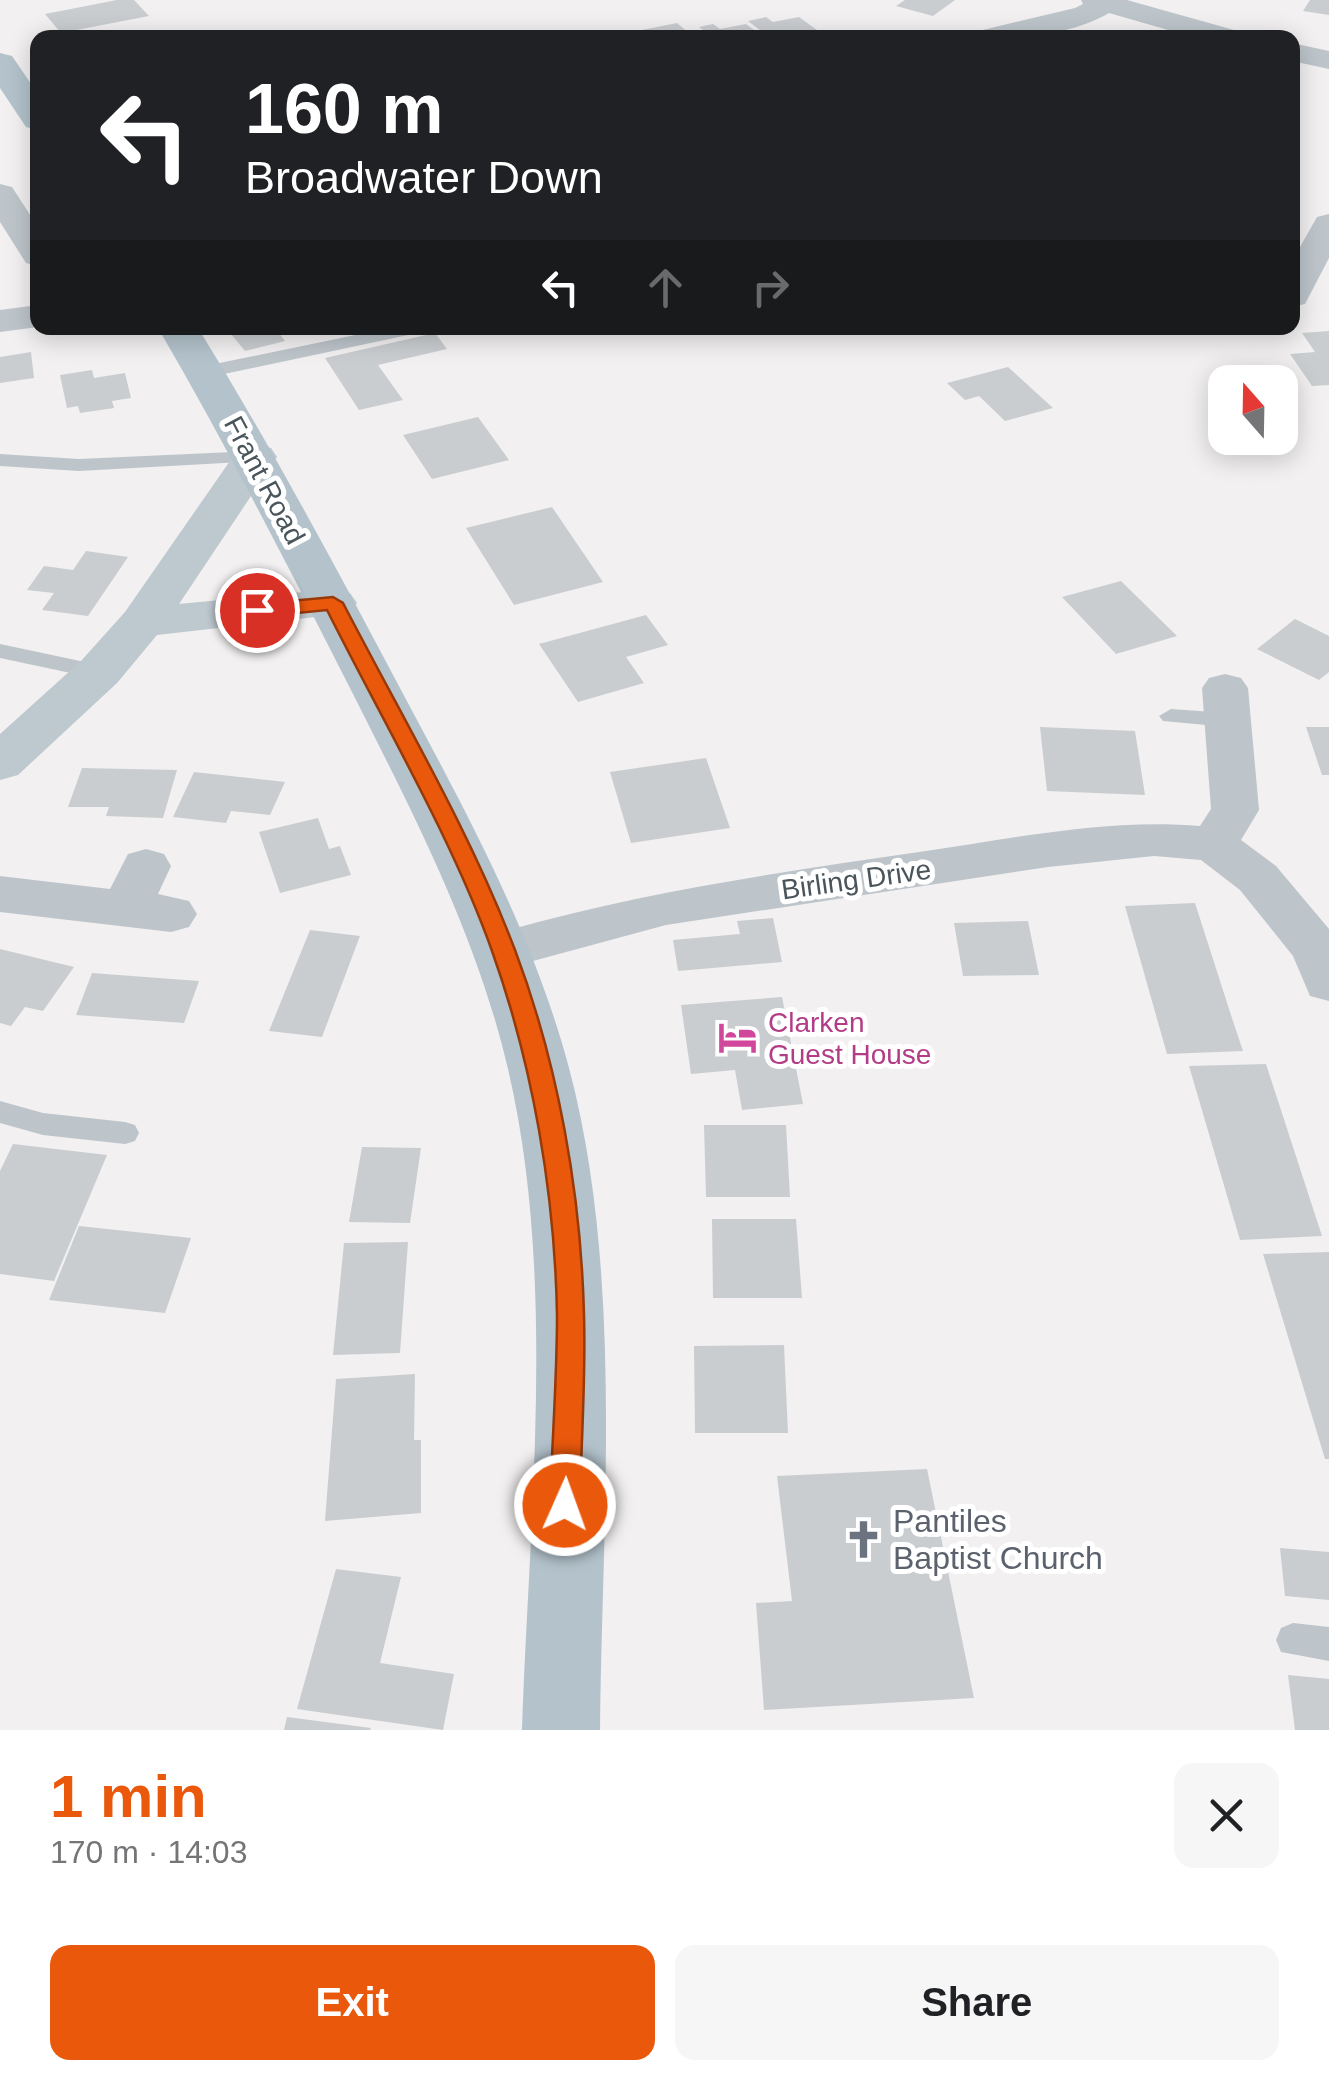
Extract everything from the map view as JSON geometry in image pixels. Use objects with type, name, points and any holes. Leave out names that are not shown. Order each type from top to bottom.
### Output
[{"type":"main road","points":[[0,63],[30,108]]},
{"type":"main road","name":"Frant Road","points":[[191,350],[333,603],[440,814],[503,950],[539,1070],[559,1184],[570,1314],[561,1730]]},
{"type":"street","points":[[1019,30],[1084,15],[1100,1],[1203,30]]},
{"type":"street","points":[[1300,54],[1329,60]]},
{"type":"street","points":[[0,194],[30,243]]},
{"type":"street","points":[[1300,280],[1329,224]]},
{"type":"street","points":[[0,322],[30,317]]},
{"type":"street","points":[[0,763],[100,672],[142,622],[254,457]]},
{"type":"street","points":[[142,622],[333,603]]},
{"type":"street","points":[[1226,704],[1235,810],[1213,844],[1258,878],[1316,949],[1329,982]]},
{"type":"street","name":"Birling Drive","points":[[503,950],[704,901],[1048,850],[1154,839],[1213,844]]},
{"type":"street","points":[[0,894],[148,896]]},
{"type":"lane","points":[[191,350],[342,335]]},
{"type":"lane","points":[[0,460],[80,465],[254,457]]},
{"type":"lane","points":[[0,651],[100,672]]},
{"type":"lane","points":[[1171,716],[1226,704]]},
{"type":"lane","points":[[0,1112],[43,1124],[125,1133]]},
{"type":"lane","points":[[1293,1640],[1329,1644]]},
{"type":"building","points":[[134,0],[149,16],[58,30],[45,14]]},
{"type":"building","points":[[905,0],[955,0],[933,16],[896,6]]},
{"type":"building","points":[[1310,0],[1329,0],[1329,15],[1303,11]]},
{"type":"building","points":[[799,17],[817,30],[760,30],[748,21]]},
{"type":"building","points":[[677,23],[685,30],[642,30]]},
{"type":"building","points":[[713,24],[720,29],[746,24],[754,30],[703,30],[699,27]]},
{"type":"building","points":[[1329,331],[1329,385],[1312,386],[1290,354],[1315,352],[1302,333]]},
{"type":"building","points":[[232,335],[280,335],[285,341],[245,351]]},
{"type":"building","points":[[426,335],[436,335],[447,349],[378,365],[403,400],[359,410],[325,358]]},
{"type":"building","points":[[31,352],[34,378],[0,383],[0,357]]},
{"type":"building","points":[[1008,367],[1053,408],[1005,421],[979,396],[965,400],[947,383]]},
{"type":"building","points":[[92,370],[94,378],[125,373],[131,398],[112,401],[114,408],[80,413],[78,406],[67,408],[60,375]]},
{"type":"building","points":[[478,417],[509,460],[432,479],[403,435]]},
{"type":"building","points":[[552,507],[603,582],[514,605],[466,528]]},
{"type":"building","points":[[86,551],[128,557],[88,616],[42,610],[54,593],[27,590],[44,566],[73,570]]},
{"type":"building","points":[[1121,581],[1177,636],[1116,654],[1062,597]]},
{"type":"building","points":[[646,615],[668,645],[626,657],[644,683],[578,702],[539,644]]},
{"type":"building","points":[[1295,619],[1329,636],[1329,672],[1319,680],[1257,649]]},
{"type":"building","points":[[1040,727],[1135,731],[1145,795],[1047,791]]},
{"type":"building","points":[[1306,727],[1329,727],[1329,775],[1322,775]]},
{"type":"building","points":[[706,758],[730,828],[631,843],[610,772]]},
{"type":"building","points":[[82,768],[177,770],[163,818],[106,816],[109,807],[68,807]]},
{"type":"building","points":[[194,772],[285,782],[270,815],[231,811],[226,823],[173,817]]},
{"type":"building","points":[[318,818],[329,849],[340,846],[351,875],[280,893],[259,832]]},
{"type":"building","points":[[1195,903],[1243,1051],[1167,1054],[1125,906]]},
{"type":"building","points":[[773,918],[782,962],[678,971],[673,940],[740,934],[737,921]]},
{"type":"building","points":[[1028,921],[1039,975],[963,976],[954,923]]},
{"type":"building","points":[[310,930],[360,936],[322,1037],[269,1031]]},
{"type":"building","points":[[0,949],[74,967],[43,1011],[25,1007],[11,1026],[0,1023]]},
{"type":"building","points":[[92,973],[199,981],[184,1023],[76,1015]]},
{"type":"building","name":"Clarken Guest House","points":[[782,997],[803,1104],[742,1110],[735,1070],[691,1074],[681,1005]]},
{"type":"building","points":[[1266,1064],[1322,1236],[1240,1240],[1189,1066]]},
{"type":"building","points":[[704,1125],[786,1125],[790,1197],[706,1197]]},
{"type":"building","points":[[13,1144],[107,1155],[54,1281],[0,1274],[0,1171]]},
{"type":"building","points":[[362,1147],[421,1148],[410,1223],[349,1222]]},
{"type":"building","points":[[712,1219],[796,1219],[802,1298],[713,1298]]},
{"type":"building","points":[[79,1226],[191,1238],[165,1313],[49,1300]]},
{"type":"building","points":[[408,1242],[400,1353],[333,1355],[344,1243]]},
{"type":"building","points":[[1329,1252],[1329,1459],[1325,1459],[1263,1254]]},
{"type":"building","points":[[784,1345],[788,1433],[695,1433],[694,1346]]},
{"type":"building","points":[[415,1374],[414,1440],[421,1440],[421,1513],[325,1521],[336,1379]]},
{"type":"building","name":"Pantiles Baptist Church","points":[[927,1469],[974,1698],[764,1710],[756,1603],[792,1601],[777,1476]]},
{"type":"building","points":[[1280,1548],[1329,1552],[1329,1600],[1285,1596]]},
{"type":"building","points":[[336,1569],[401,1577],[380,1663],[454,1674],[443,1730],[297,1709]]},
{"type":"building","points":[[1288,1675],[1329,1679],[1329,1730],[1295,1730]]},
{"type":"building","points":[[287,1717],[371,1728],[284,1730]]},
{"type":"place","name":"Clarken Guest House","points":[[738,1038]]},
{"type":"place","name":"Pantiles Baptist Church","points":[[863,1539]]},
{"type":"route","points":[[257,610],[333,603],[440,814],[503,950],[539,1070],[559,1184],[570,1314],[565,1505]]}]
